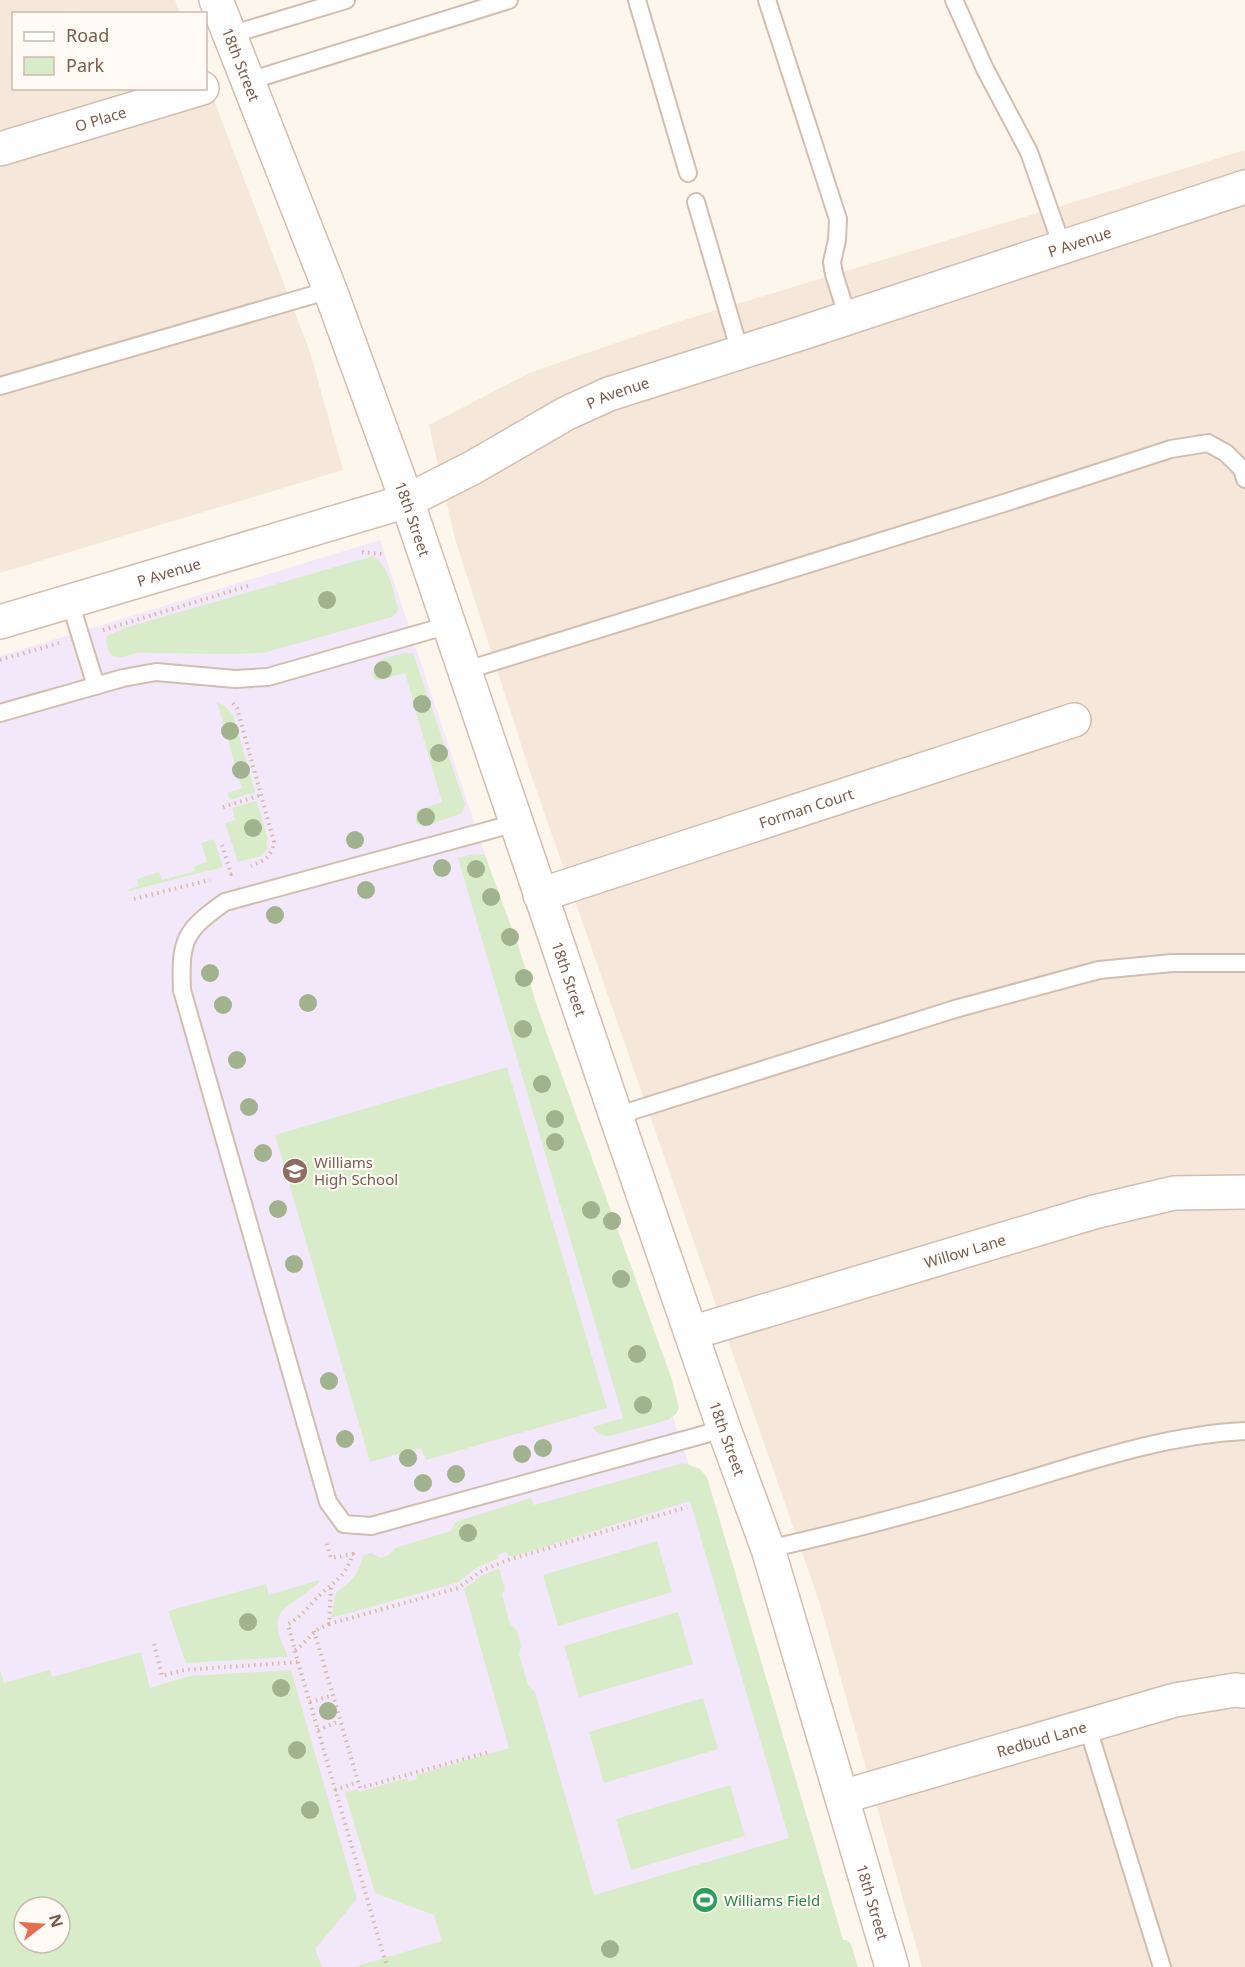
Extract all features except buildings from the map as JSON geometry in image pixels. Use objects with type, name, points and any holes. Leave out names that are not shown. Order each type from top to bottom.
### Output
[{"type":"street","name":"18th Street","points":[[216,0],[330,290],[407,501],[616,1116],[768,1549],[892,1967]]},
{"type":"street","name":"O Place","points":[[207,87],[248,78]]},
{"type":"street","name":"O Place","points":[[0,149],[197,90]]},
{"type":"street","name":"P Avenue","points":[[0,622],[407,501],[472,468],[577,408],[609,394],[1245,187]]},
{"type":"street","name":"Forman Court","points":[[540,895],[1074,720]]},
{"type":"street","name":"Willow Lane","points":[[691,1333],[1094,1212],[1173,1194],[1245,1192]]},
{"type":"street","name":"Redbud Lane","points":[[842,1797],[1174,1700],[1235,1690],[1245,1691]]},
{"type":"lane","points":[[230,35],[346,0]]},
{"type":"lane","points":[[248,78],[509,0]]},
{"type":"lane","points":[[637,0],[688,172]]},
{"type":"lane","points":[[767,0],[838,219],[837,240],[832,262],[848,318]]},
{"type":"lane","points":[[954,0],[985,69],[1029,152],[1062,246]]},
{"type":"lane","points":[[696,202],[740,352]]},
{"type":"lane","points":[[0,386],[330,290]]},
{"type":"lane","points":[[464,671],[1171,449],[1208,443],[1226,453],[1242,469],[1245,479]]},
{"type":"lane","points":[[70,602],[96,686]]},
{"type":"lane","points":[[0,713],[123,678],[156,672],[235,679],[268,676],[448,625]]},
{"type":"lane","points":[[516,823],[225,902],[206,916],[187,936],[181,960],[182,990],[328,1502],[344,1524],[371,1526],[724,1429]]},
{"type":"lane","points":[[616,1116],[955,1009],[1099,970],[1172,963],[1245,963]]},
{"type":"lane","points":[[768,1549],[835,1534],[968,1498],[1126,1450],[1187,1437],[1245,1431]]},
{"type":"lane","points":[[1087,1725],[1162,1967]]},
{"type":"path","points":[[353,555],[364,551],[382,554]]},
{"type":"path","points":[[0,660],[262,582]]},
{"type":"path","points":[[226,697],[237,708],[274,843],[273,850],[265,861],[248,867]]},
{"type":"path","points":[[223,807],[261,795]]},
{"type":"path","points":[[222,845],[231,874]]},
{"type":"path","points":[[221,877],[239,870]]},
{"type":"path","points":[[134,899],[211,880]]},
{"type":"path","points":[[295,1650],[305,1643],[315,1629],[458,1588],[483,1570],[508,1560],[687,1507]]},
{"type":"path","points":[[324,1536],[331,1558],[353,1554],[348,1569],[331,1587],[314,1600],[302,1615],[288,1624],[387,1967]]},
{"type":"path","points":[[329,1624],[331,1587]]},
{"type":"path","points":[[314,1631],[360,1788],[489,1752]]},
{"type":"path","points":[[154,1644],[162,1676],[184,1670],[298,1662]]},
{"type":"path","points":[[310,1702],[333,1695]]},
{"type":"path","points":[[318,1730],[340,1721]]},
{"type":"path","points":[[335,1790],[358,1782]]},
{"type":"shaded area","points":[[0,0],[175,0],[180,12],[12,12],[12,90],[207,90],[207,82],[310,352],[343,470],[0,573]]},
{"type":"shaded area","points":[[1245,150],[1245,1967],[922,1967],[819,1601],[528,766],[455,539],[429,425],[529,373],[671,324]]},
{"type":"shaded area","name":"Williams High School","points":[[380,540],[811,1831],[851,1967],[0,1967],[0,656]]},
{"type":"green space","points":[[373,556],[387,572],[392,586],[398,607],[392,617],[263,653],[137,653],[119,658],[113,656],[108,650],[107,636],[128,627]]},
{"type":"green space","points":[[413,653],[465,804],[462,813],[424,827],[416,823],[418,810],[442,802],[405,673],[378,680],[374,679],[373,672],[377,663],[382,660]]},
{"type":"green space","points":[[217,702],[225,706],[233,715],[255,792],[230,800],[228,793],[242,788]]},
{"type":"green space","points":[[257,801],[267,837],[267,850],[261,856],[238,862],[225,823],[235,820],[232,808]]},
{"type":"green space","points":[[214,839],[223,867],[127,890],[139,886],[137,879],[159,872],[162,880],[195,871],[194,866],[207,862],[201,843]]},
{"type":"green space","points":[[473,854],[485,855],[671,1377],[679,1408],[676,1414],[668,1420],[606,1437],[594,1430],[593,1427],[623,1418],[458,858]]},
{"type":"green space","points":[[507,1067],[607,1408],[426,1460],[421,1448],[370,1462],[275,1135]]},
{"type":"green space","points":[[683,1463],[700,1469],[707,1477],[843,1940],[851,1944],[858,1967],[354,1967],[442,1941],[434,1915],[375,1893],[345,1793],[357,1789],[359,1792],[407,1778],[409,1782],[417,1779],[416,1775],[509,1748],[464,1589],[481,1576],[499,1568],[505,1590],[502,1594],[510,1624],[517,1631],[521,1645],[519,1654],[528,1685],[535,1692],[594,1895],[789,1838],[690,1501],[512,1557],[505,1552],[497,1555],[499,1558],[476,1568],[459,1582],[331,1618],[336,1593],[353,1578],[363,1556],[371,1553],[381,1558],[389,1555],[395,1548],[451,1531],[455,1522],[531,1498],[534,1505]]},
{"type":"green space","points":[[657,1541],[672,1592],[558,1626],[543,1575]]},
{"type":"green space","points":[[319,1580],[319,1583],[280,1614],[278,1632],[288,1657],[186,1663],[168,1611],[266,1584],[269,1595]]},
{"type":"green space","points":[[678,1612],[693,1664],[579,1697],[564,1646]]},
{"type":"green space","points":[[141,1652],[150,1688],[189,1676],[291,1670],[357,1899],[315,1949],[322,1967],[0,1967],[0,1670],[4,1683],[50,1670],[52,1677]]},
{"type":"green space","points":[[703,1698],[718,1749],[604,1783],[589,1732]]},
{"type":"green space","points":[[730,1785],[745,1836],[631,1870],[616,1819]]},
{"type":"place","name":"Williams High School","points":[[295,1171]]},
{"type":"place","name":"Williams Field","points":[[705,1900]]}]
